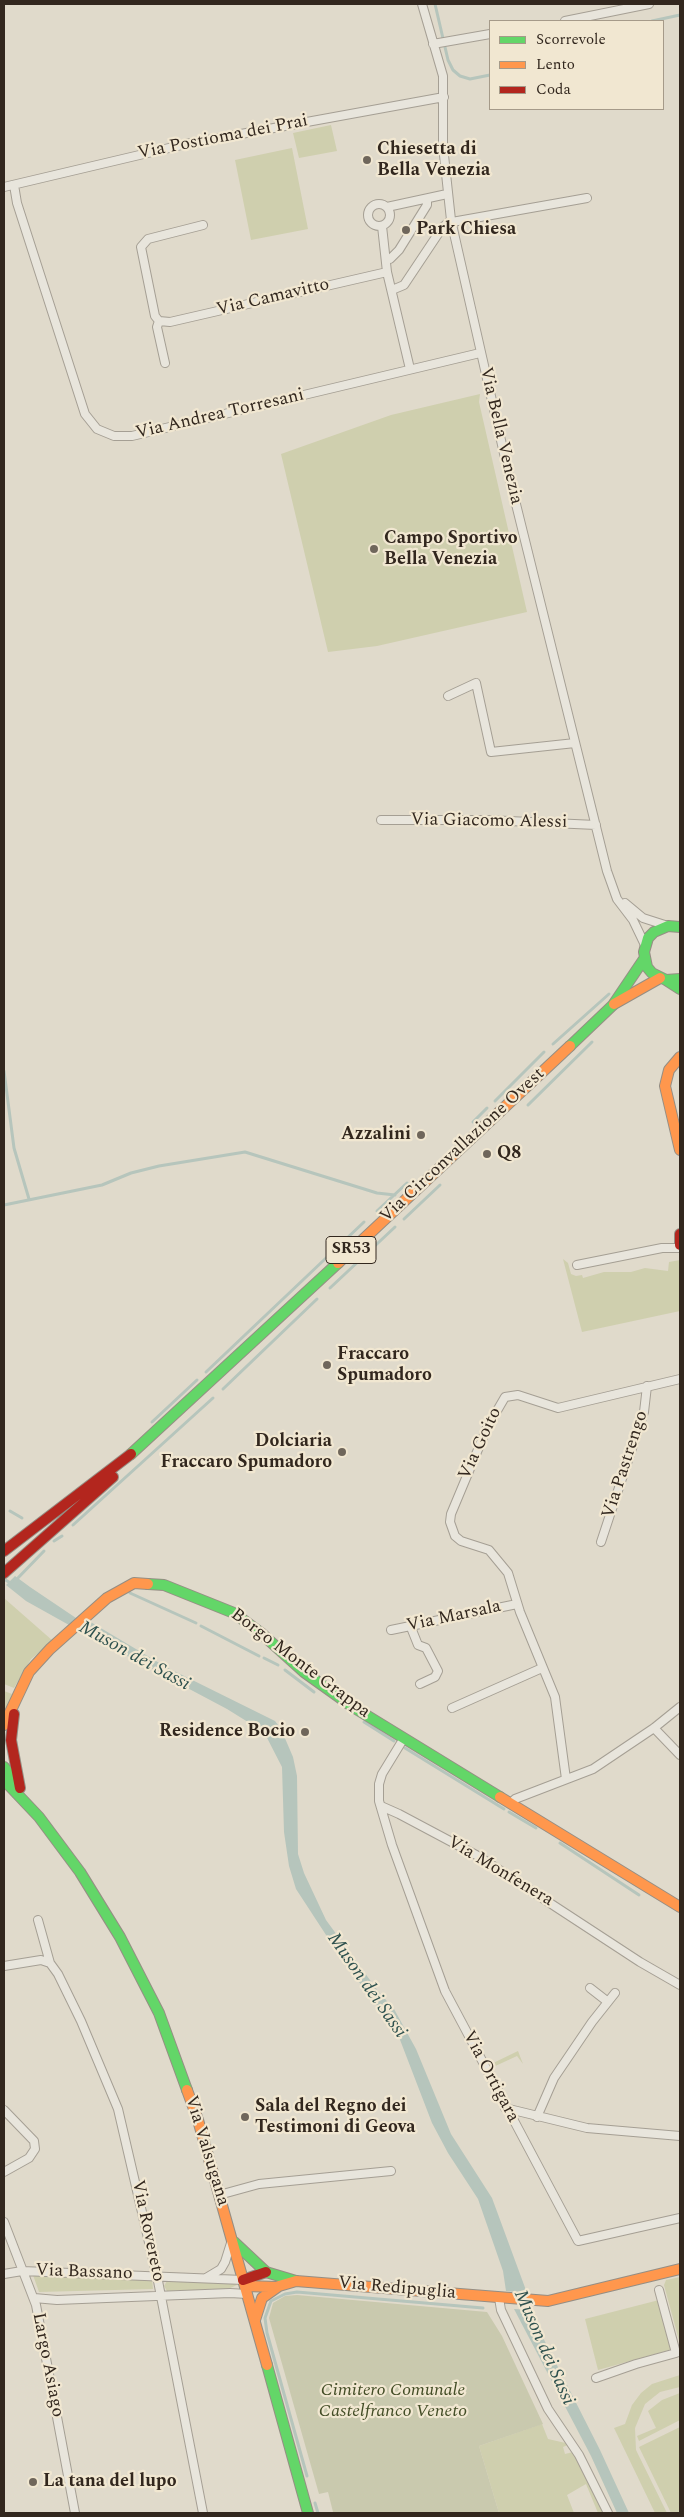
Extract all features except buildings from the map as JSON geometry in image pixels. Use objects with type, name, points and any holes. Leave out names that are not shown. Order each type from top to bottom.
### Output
[{"type":"main road","points":[[645,945],[654,932],[675,925]]},
{"type":"main road","name":"Via Circonvallazione Ovest","points":[[7,1570],[98,1491],[137,1450],[613,1005],[644,959],[645,945]]},
{"type":"main road","points":[[644,959],[647,967],[680,989]]},
{"type":"main road","name":"Via Circonvallazione Ovest","points":[[613,1005],[663,979],[680,979]]},
{"type":"main road","points":[[680,1057],[669,1070],[665,1086],[680,1150]]},
{"type":"main road","name":"Via Circonvallazione Ovest","points":[[4,1551],[137,1450]]},
{"type":"main road","name":"Borgo Monte Grappa","points":[[4,1725],[28,1672],[70,1631],[118,1590],[134,1584],[153,1582],[216,1604],[247,1622],[317,1682],[404,1738],[680,1907]]},
{"type":"main road","points":[[14,1703],[7,1743],[20,1788]]},
{"type":"main road","name":"Via Valsugana","points":[[4,1767],[95,1895],[148,1988],[177,2058],[198,2120],[308,2513]]},
{"type":"main road","name":"Via Valsugana","points":[[4,1780],[39,1817]]},
{"type":"main road","name":"Via Redipuglia","points":[[232,2240],[266,2272],[296,2281],[502,2298],[556,2301],[680,2269]]},
{"type":"main road","points":[[245,2287],[266,2272]]},
{"type":"main road","name":"Via Redipuglia","points":[[255,2323],[257,2309],[262,2298],[278,2287],[296,2281]]},
{"type":"main road","name":"Via Redipuglia","points":[[245,2287],[278,2287]]},
{"type":"street","name":"Via Bella Venezia","points":[[422,4],[443,76],[443,146],[447,194],[451,221],[480,353],[596,825],[615,893],[633,920],[645,945]]},
{"type":"street","points":[[568,20],[608,8],[649,4]]},
{"type":"street","points":[[435,44],[489,34]]},
{"type":"street","name":"Via Postioma dei Prai","points":[[4,188],[186,144],[444,97]]},
{"type":"street","name":"Via Andrea Torresani","points":[[14,185],[17,203],[85,414],[97,429],[105,433],[114,436],[132,436],[480,353]]},
{"type":"street","points":[[382,226],[372,224],[368,218],[368,211],[372,206],[378,204],[387,207],[447,194]]},
{"type":"street","points":[[392,290],[404,285],[442,228],[451,221],[587,198]]},
{"type":"street","points":[[386,258],[390,258],[399,250],[427,205],[427,199]]},
{"type":"street","points":[[382,226],[389,220],[390,213],[387,207]]},
{"type":"street","points":[[165,363],[157,327],[159,321],[155,316],[141,247],[148,239],[203,226]]},
{"type":"street","points":[[382,226],[388,272],[410,369]]},
{"type":"street","name":"Via Camavitto","points":[[159,321],[170,322],[388,272]]},
{"type":"street","points":[[448,696],[476,683],[491,752],[575,743]]},
{"type":"street","name":"Via Giacomo Alessi","points":[[381,820],[487,820],[596,825]]},
{"type":"street","points":[[615,893],[636,913],[675,925]]},
{"type":"street","points":[[577,1265],[666,1247],[680,1242]]},
{"type":"street","name":"Via Goito","points":[[511,1580],[505,1567],[494,1553],[461,1541],[455,1536],[450,1522],[451,1514],[473,1460],[502,1400],[509,1396],[518,1395],[558,1408],[680,1378]]},
{"type":"street","name":"Via Pastrengo","points":[[601,1542],[644,1412],[647,1386]]},
{"type":"street","name":"Via Marsala","points":[[511,1580],[517,1604],[555,1697],[566,1779]]},
{"type":"street","name":"Via Marsala","points":[[391,1630],[517,1604]]},
{"type":"street","points":[[410,1625],[418,1645],[426,1648],[438,1671],[435,1677],[420,1684]]},
{"type":"street","points":[[452,1708],[542,1668]]},
{"type":"street","points":[[511,1803],[515,1799],[593,1769],[654,1728],[680,1707]]},
{"type":"street","points":[[654,1728],[680,1755]]},
{"type":"street","points":[[381,1806],[378,1792],[380,1778],[404,1738]]},
{"type":"street","name":"Via Monfenera","points":[[381,1806],[478,1856],[640,1962],[680,1985]]},
{"type":"street","name":"Via Ortigara","points":[[381,1806],[392,1845],[445,1991],[505,2108],[578,2242],[680,2218]]},
{"type":"street","name":"Via Rovereto","points":[[38,1920],[50,1963],[58,1974],[81,2021],[118,2110],[157,2275],[203,2513]]},
{"type":"street","points":[[4,1966],[41,1960],[50,1963]]},
{"type":"street","points":[[590,1988],[608,2002]]},
{"type":"street","points":[[538,2117],[554,2078],[615,1993]]},
{"type":"street","points":[[505,2108],[587,2128],[680,2136]]},
{"type":"street","points":[[4,2110],[34,2140],[35,2150],[30,2158],[4,2172]]},
{"type":"street","points":[[219,2195],[259,2184],[391,2171]]},
{"type":"street","name":"Largo Asiago","points":[[4,2222],[34,2298],[76,2513]]},
{"type":"street","points":[[206,2278],[221,2269],[232,2240]]},
{"type":"street","name":"Via Bassano","points":[[4,2274],[22,2271],[157,2275],[206,2278],[245,2287]]},
{"type":"street","name":"Via Bassano","points":[[34,2298],[57,2300],[161,2296],[245,2287]]},
{"type":"street","points":[[596,2378],[676,2353],[659,2290]]},
{"type":"street","points":[[502,2298],[501,2310],[548,2409],[572,2444],[608,2513]]},
{"type":"green space","points":[[331,125],[337,151],[299,158],[293,133]]},
{"type":"green space","points":[[292,148],[308,229],[251,240],[235,160]]},
{"type":"green space","points":[[480,394],[479,402],[527,612],[377,646],[328,652],[281,454],[391,415]]},
{"type":"green space","points":[[563,1259],[568,1263],[571,1274],[576,1276],[582,1275],[583,1278],[604,1272],[631,1272],[645,1268],[668,1271],[669,1262],[680,1260],[680,1311],[582,1332]]},
{"type":"green space","points":[[4,1598],[53,1641],[31,1659],[14,1688],[4,1684]]},
{"type":"green space","points":[[4,1691],[12,1694],[4,1719]]},
{"type":"green space","points":[[518,2051],[523,2064],[517,2056],[491,2068],[494,2074],[492,2075],[487,2066]]},
{"type":"green space","points":[[33,2275],[152,2279],[153,2289],[39,2292]]},
{"type":"green space","points":[[680,2277],[680,2344],[664,2285],[666,2280]]},
{"type":"green space","points":[[167,2281],[237,2285],[228,2289],[167,2291],[164,2286]]},
{"type":"green space","name":"Cimitero Comunale Castelfranco Veneto","points":[[297,2295],[487,2312],[502,2336],[543,2424],[479,2446],[499,2513],[328,2513],[333,2512],[328,2492],[319,2494],[269,2318],[273,2303],[285,2296]]},
{"type":"green space","points":[[659,2300],[673,2349],[598,2370],[585,2319]]},
{"type":"green space","points":[[680,2375],[680,2387],[660,2392],[645,2404],[635,2428],[636,2450],[667,2513],[655,2513],[614,2428],[625,2424],[632,2405],[641,2393],[652,2384]]},
{"type":"green space","points":[[680,2393],[680,2420],[639,2441],[637,2436],[656,2428],[648,2411],[662,2400]]},
{"type":"green space","points":[[542,2424],[548,2439],[570,2444],[563,2447],[565,2454],[573,2452],[605,2513],[598,2513],[586,2484],[567,2495],[574,2513],[499,2513],[479,2446]]},
{"type":"green space","points":[[680,2427],[680,2513],[671,2513],[639,2447]]},
{"type":"water","points":[[15,1576],[76,1618],[69,1625],[26,1601],[6,1585]]},
{"type":"water","points":[[89,1621],[166,1667],[275,1721],[281,1729],[293,1757],[297,1776],[298,1854],[304,1873],[326,1920],[378,1991],[394,2009],[416,2049],[451,2134],[492,2198],[527,2293],[506,2291],[503,2271],[478,2199],[448,2153],[432,2123],[397,2032],[343,1961],[296,1889],[289,1866],[284,1832],[282,1767],[264,1732],[227,1709],[78,1630]]},
{"type":"water","points":[[514,2309],[529,2310],[600,2450],[629,2513],[617,2513],[591,2456]]},
{"type":"waterway","points":[[435,4],[448,60],[453,70],[460,76],[470,79],[489,75]]},
{"type":"waterway","points":[[657,20],[680,15]]},
{"type":"waterway","points":[[553,1044],[609,994]]},
{"type":"waterway","points":[[528,1105],[592,1042]]},
{"type":"waterway","points":[[495,1101],[544,1052]]},
{"type":"waterway","points":[[4,1071],[14,1148],[29,1199]]},
{"type":"waterway","points":[[473,1122],[487,1108]]},
{"type":"waterway","points":[[4,1205],[102,1185],[131,1173],[159,1166],[245,1152],[377,1193],[395,1195]]},
{"type":"waterway","points":[[377,1211],[407,1183]]},
{"type":"waterway","points":[[404,1219],[440,1185]]},
{"type":"waterway","points":[[206,1372],[364,1222]]},
{"type":"waterway","points":[[330,1288],[395,1227]]},
{"type":"waterway","points":[[223,1389],[317,1299]]},
{"type":"waterway","points":[[152,1422],[197,1380]]},
{"type":"waterway","points":[[73,1525],[213,1398]]},
{"type":"waterway","points":[[10,1511],[22,1518]]},
{"type":"waterway","points":[[54,1541],[62,1536]]},
{"type":"waterway","points":[[15,1581],[44,1551]]},
{"type":"waterway","name":"Muson dei Sassi","points":[[4,1579],[12,1584]]},
{"type":"waterway","points":[[130,1593],[196,1623]]},
{"type":"waterway","points":[[201,1626],[259,1656]]},
{"type":"waterway","points":[[264,1658],[278,1665]]},
{"type":"waterway","points":[[285,1670],[314,1692]]},
{"type":"waterway","points":[[364,1722],[394,1741]]},
{"type":"waterway","points":[[405,1748],[504,1809]]},
{"type":"waterway","points":[[509,1812],[536,1828]]},
{"type":"waterway","points":[[560,1843],[639,1895]]},
{"type":"waterway","points":[[307,2476],[267,2333],[265,2318],[271,2301],[285,2294],[297,2292],[483,2308]]},
{"type":"waterway","points":[[315,2503],[318,2513]]},
{"type":"traffic: fast","points":[[680,927],[668,926],[654,932],[648,938],[644,952],[647,967],[652,973],[666,980],[680,979]]},
{"type":"traffic: fast","points":[[570,1046],[613,1005],[644,959]]},
{"type":"traffic: fast","points":[[666,980],[680,989]]},
{"type":"traffic: fast","points":[[131,1454],[338,1263]]},
{"type":"traffic: fast","points":[[148,1584],[164,1585],[234,1613],[261,1633],[304,1672],[353,1707],[500,1797]]},
{"type":"traffic: fast","points":[[4,1767],[18,1785]]},
{"type":"traffic: fast","points":[[4,1780],[39,1817],[80,1872],[120,1937],[159,2013],[187,2090]]},
{"type":"traffic: fast","points":[[234,2242],[266,2272],[296,2281]]},
{"type":"traffic: fast","points":[[267,2365],[308,2513]]},
{"type":"traffic: slow","points":[[614,1004],[660,978]]},
{"type":"traffic: slow","points":[[338,1263],[570,1046]]},
{"type":"traffic: slow","points":[[680,1057],[669,1070],[665,1086],[680,1150]]},
{"type":"traffic: slow","points":[[4,1725],[29,1672],[50,1649],[107,1598],[134,1583],[148,1584]]},
{"type":"traffic: slow","points":[[500,1797],[680,1907]]},
{"type":"traffic: slow","points":[[187,2090],[198,2120],[267,2365]]},
{"type":"traffic: slow","points":[[255,2320],[262,2298],[279,2286],[296,2281],[548,2301],[680,2269]]},
{"type":"traffic: slow","points":[[245,2286],[277,2287]]},
{"type":"traffic: jam","points":[[680,1234],[680,1245]]},
{"type":"traffic: jam","points":[[4,1551],[131,1454]]},
{"type":"traffic: jam","points":[[4,1573],[113,1477]]},
{"type":"traffic: jam","points":[[14,1714],[11,1740],[20,1788]]},
{"type":"traffic: jam","points":[[243,2280],[266,2272]]},
{"type":"place","name":"Chiesetta di Bella Venezia","points":[[367,160]]},
{"type":"place","name":"Park Chiesa","points":[[406,230]]},
{"type":"place","name":"Campo Sportivo Bella Venezia","points":[[374,549]]},
{"type":"place","name":"Azzalini","points":[[421,1135]]},
{"type":"place","name":"Q8","points":[[487,1154]]},
{"type":"place","name":"Fraccaro Spumadoro","points":[[327,1365]]},
{"type":"place","name":"Dolciaria Fraccaro Spumadoro","points":[[342,1452]]},
{"type":"place","name":"Residence Bocio","points":[[305,1732]]},
{"type":"place","name":"Sala del Regno dei Testimoni di Geova","points":[[245,2117]]},
{"type":"place","name":"La tana del lupo","points":[[33,2482]]}]
